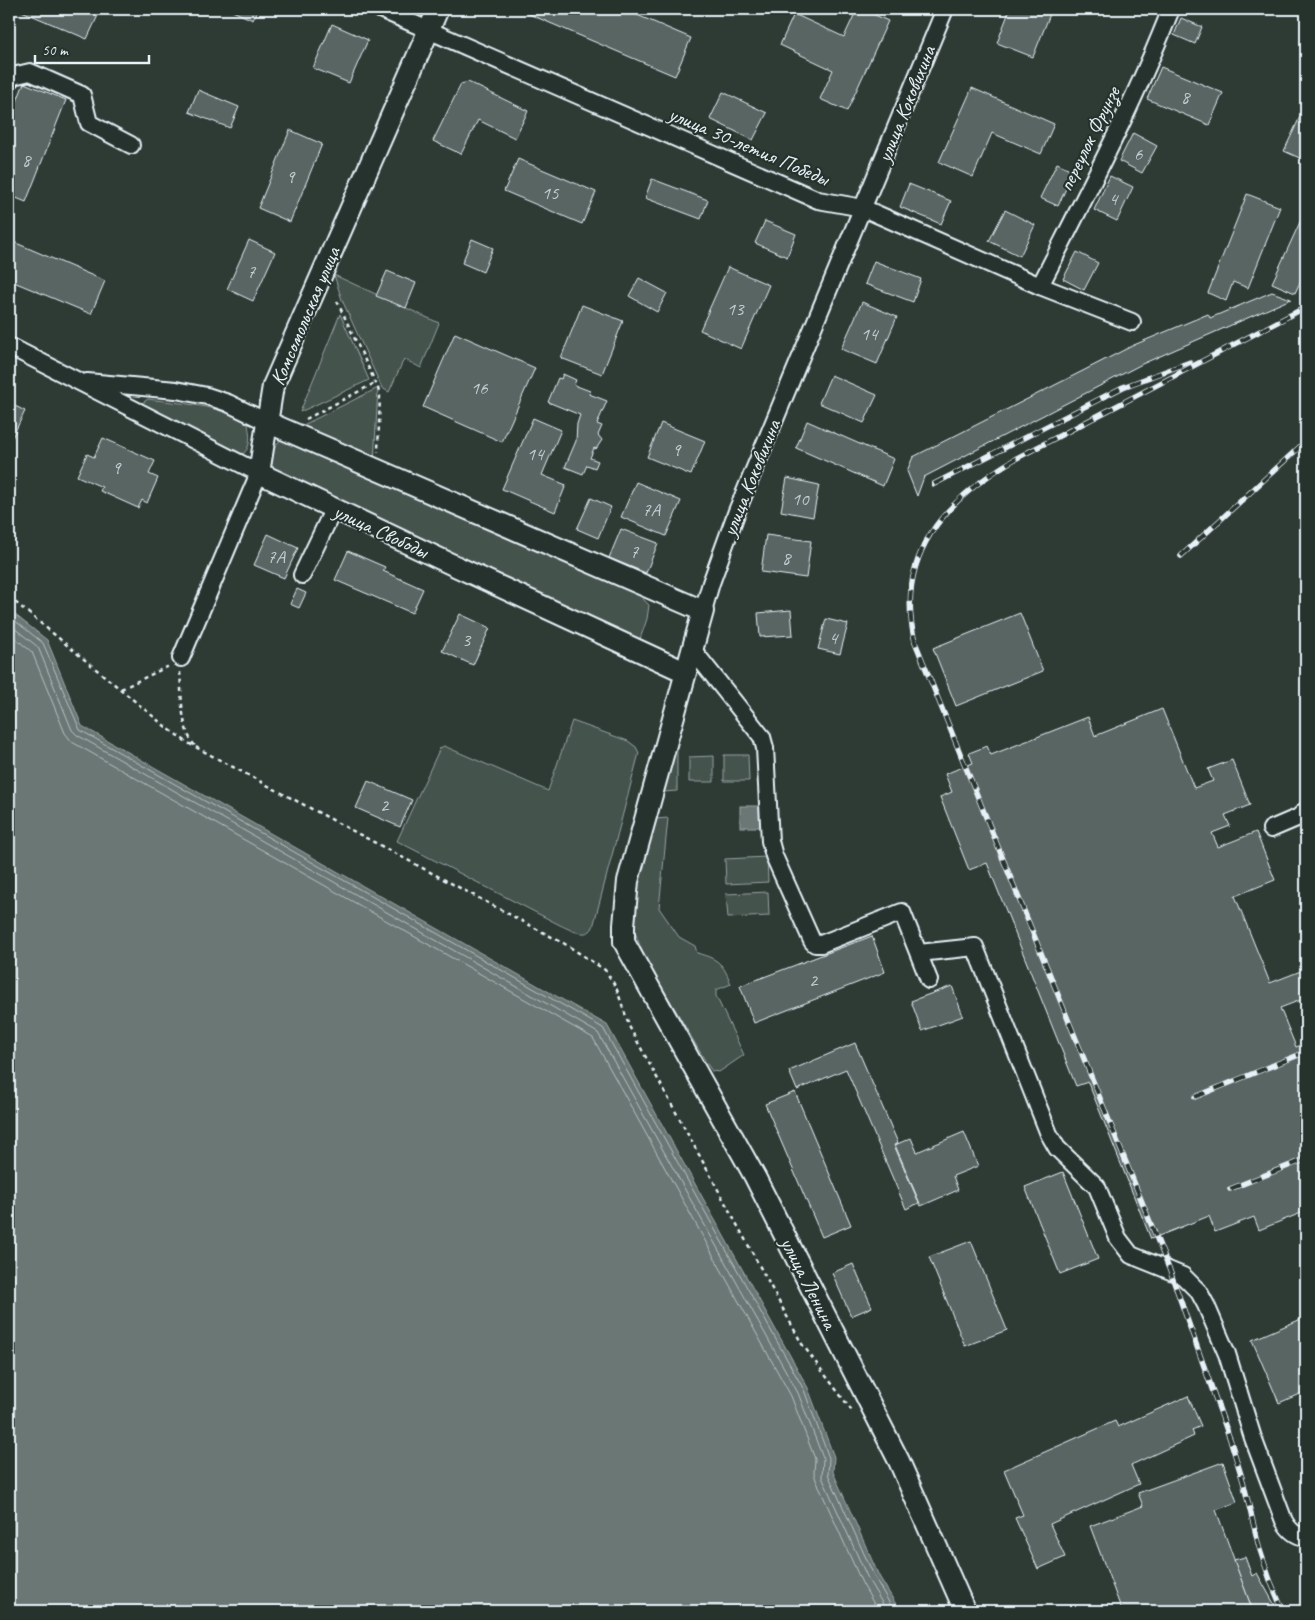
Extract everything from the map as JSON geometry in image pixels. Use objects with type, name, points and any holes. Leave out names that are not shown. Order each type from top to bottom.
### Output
[{"type":"main road","name":"Комсомольская улица","points":[[259,473],[275,427],[273,386],[438,9]]},
{"type":"main road","name":"улица Свободы","points":[[275,427],[703,610]]},
{"type":"main road","name":"улица Свободы","points":[[259,473],[685,672]]},
{"type":"main road","name":"улица Коковихина","points":[[635,964],[624,942],[628,881],[703,610]]},
{"type":"main road","name":"улица Ленина","points":[[635,964],[768,1204],[899,1461],[965,1611]]},
{"type":"street","name":"улица 30-летия Победы","points":[[380,9],[818,200],[863,208],[1040,286],[1132,322]]},
{"type":"street","name":"улица Коковихина","points":[[703,610],[737,511],[945,9]]},
{"type":"street","name":"переулок Фрунзе","points":[[1040,286],[1154,54],[1171,9]]},
{"type":"street","points":[[9,81],[13,76],[30,72],[82,95],[89,123],[131,145]]},
{"type":"street","name":"улица Свободы","points":[[9,346],[259,473]]},
{"type":"street","name":"улица Свободы","points":[[80,382],[176,390],[206,396],[228,403],[275,427]]},
{"type":"street","name":"Комсомольская улица","points":[[181,658],[259,473]]},
{"type":"street","points":[[302,575],[334,508]]},
{"type":"street","points":[[692,649],[762,737],[765,748],[770,841],[774,856],[812,941],[815,944],[820,944],[902,912],[929,980]]},
{"type":"street","points":[[1271,829],[1299,817],[1306,810]]},
{"type":"street","points":[[918,953],[975,947],[1049,1134],[1057,1148],[1097,1187],[1118,1238],[1131,1254],[1184,1276],[1199,1292],[1227,1354],[1253,1438],[1284,1521],[1288,1528],[1296,1535],[1306,1537]]},
{"type":"path","points":[[337,300],[380,396],[378,456]]},
{"type":"path","points":[[275,427],[375,383]]},
{"type":"path","points":[[9,598],[166,726],[196,747],[565,944],[605,970],[616,987],[630,1028],[802,1344],[858,1419]]},
{"type":"path","points":[[121,690],[181,658]]},
{"type":"path","points":[[181,658],[185,726],[190,740],[196,747]]},
{"type":"shaded area","points":[[334,275],[439,323],[421,368],[404,359],[389,392],[382,388],[342,300]]},
{"type":"shaded area","points":[[340,314],[369,380],[300,412]]},
{"type":"shaded area","points":[[378,388],[374,463],[295,429]]},
{"type":"shaded area","points":[[148,399],[200,406],[237,417],[248,424],[250,438],[247,450],[240,456],[143,406],[142,403]]},
{"type":"shaded area","points":[[283,438],[636,592],[649,605],[647,619],[640,639],[636,640],[267,472],[272,453],[276,445]]},
{"type":"shaded area","points":[[572,721],[628,741],[636,747],[639,753],[593,927],[587,933],[573,931],[560,925],[397,841],[440,748],[444,746],[548,791]]},
{"type":"shaded area","points":[[677,745],[677,791],[664,792]]},
{"type":"shaded area","points":[[724,755],[748,755],[749,781],[724,781]]},
{"type":"shaded area","points":[[714,756],[714,782],[689,782],[689,757]]},
{"type":"shaded area","points":[[668,818],[659,908],[679,937],[695,946],[697,953],[710,957],[719,963],[731,984],[716,990],[716,996],[744,1055],[719,1072],[712,1071],[707,1064],[643,954],[635,932],[632,917],[633,892],[656,819]]},
{"type":"shaded area","points":[[767,857],[768,882],[726,884],[725,859]]},
{"type":"shaded area","points":[[768,892],[769,916],[728,918],[726,894]]},
{"type":"water","points":[[9,610],[47,640],[82,726],[607,1025],[808,1388],[834,1457],[833,1472],[879,1576],[900,1611],[9,1611]]},
{"type":"water","points":[[740,806],[761,806],[761,827],[740,827]]},
{"type":"building","points":[[17,9],[68,9],[81,14],[84,9],[101,9],[87,39]]},
{"type":"building","points":[[228,9],[258,9],[253,20]]},
{"type":"building","points":[[517,9],[623,9],[691,38],[675,76]]},
{"type":"building","points":[[857,9],[862,9],[888,21],[847,111],[820,99],[833,70],[780,45],[794,14],[844,37]]},
{"type":"building","points":[[1010,9],[1052,9],[1033,57],[997,43]]},
{"type":"building","points":[[1181,18],[1202,27],[1195,44],[1174,35]]},
{"type":"building","points":[[332,24],[368,40],[349,83],[313,68]]},
{"type":"building","points":[[1161,67],[1223,93],[1209,125],[1147,99]]},
{"type":"building","points":[[468,82],[528,111],[515,138],[478,120],[461,154],[433,141],[461,84]]},
{"type":"building","points":[[24,83],[66,100],[26,202],[9,195],[9,122]]},
{"type":"building","points":[[972,88],[1054,124],[1041,154],[992,133],[973,177],[939,162]]},
{"type":"building","points":[[198,90],[239,107],[230,128],[189,112]]},
{"type":"building","points":[[723,92],[767,113],[753,140],[710,119]]},
{"type":"building","points":[[1306,104],[1306,149],[1302,159],[1284,151]]},
{"type":"building","points":[[290,130],[322,144],[290,222],[258,208]]},
{"type":"building","points":[[1133,133],[1157,146],[1142,173],[1119,161]]},
{"type":"building","points":[[518,159],[596,192],[582,224],[504,191]]},
{"type":"building","points":[[1057,163],[1074,171],[1058,206],[1040,198]]},
{"type":"building","points":[[1110,176],[1133,187],[1117,221],[1094,210]]},
{"type":"building","points":[[652,179],[708,200],[701,219],[645,198]]},
{"type":"building","points":[[909,184],[951,201],[941,224],[900,207]]},
{"type":"building","points":[[1247,194],[1280,207],[1248,288],[1233,282],[1226,301],[1208,293]]},
{"type":"building","points":[[1306,209],[1306,269],[1295,293],[1272,283]]},
{"type":"building","points":[[1005,210],[1035,225],[1020,256],[989,241]]},
{"type":"building","points":[[765,221],[796,234],[787,257],[755,243]]},
{"type":"building","points":[[472,239],[493,248],[483,272],[462,263]]},
{"type":"building","points":[[9,240],[105,281],[91,314],[9,280]]},
{"type":"building","points":[[249,240],[275,252],[253,301],[227,289]]},
{"type":"building","points":[[1077,252],[1098,263],[1084,290],[1063,279]]},
{"type":"building","points":[[874,261],[921,279],[913,302],[865,284]]},
{"type":"building","points":[[728,267],[769,285],[741,349],[700,330]]},
{"type":"building","points":[[387,271],[416,283],[406,308],[376,296]]},
{"type":"building","points":[[639,278],[667,293],[657,312],[629,296]]},
{"type":"building","points":[[1272,292],[1291,299],[1142,364],[924,477],[917,496],[907,471],[913,457],[1134,345],[1208,314],[1210,318]]},
{"type":"building","points":[[862,302],[897,317],[877,364],[841,349]]},
{"type":"building","points":[[582,305],[623,321],[602,374],[561,358]]},
{"type":"building","points":[[455,333],[535,368],[502,442],[423,407]]},
{"type":"building","points":[[563,374],[576,380],[574,385],[590,391],[589,394],[607,401],[597,424],[602,426],[598,435],[602,440],[596,449],[594,448],[590,458],[598,461],[595,468],[587,465],[583,474],[565,467],[576,441],[577,424],[580,415],[548,402],[558,378],[561,379]]},
{"type":"building","points":[[831,375],[877,395],[864,423],[819,403]]},
{"type":"building","points":[[9,403],[25,411],[9,444]]},
{"type":"building","points":[[533,418],[561,430],[542,475],[566,485],[555,512],[502,489]]},
{"type":"building","points":[[807,421],[894,459],[883,486],[796,448]]},
{"type":"building","points":[[661,423],[705,441],[691,475],[647,457]]},
{"type":"building","points":[[103,438],[155,461],[149,474],[158,478],[147,503],[142,500],[138,508],[100,491],[102,487],[77,476],[87,454],[94,457]]},
{"type":"building","points":[[787,478],[819,485],[813,517],[781,511]]},
{"type":"building","points":[[636,482],[681,501],[666,536],[621,517]]},
{"type":"building","points":[[591,498],[611,507],[598,538],[577,529]]},
{"type":"building","points":[[621,529],[658,543],[646,573],[609,558]]},
{"type":"building","points":[[268,534],[298,548],[284,578],[254,565]]},
{"type":"building","points":[[766,535],[811,541],[806,578],[761,572]]},
{"type":"building","points":[[348,551],[385,567],[383,571],[423,589],[412,613],[335,580]]},
{"type":"building","points":[[297,589],[306,593],[299,608],[290,604]]},
{"type":"building","points":[[791,610],[793,635],[760,637],[758,613]]},
{"type":"building","points":[[1020,613],[1043,671],[956,706],[933,648]]},
{"type":"building","points":[[460,614],[490,628],[473,665],[442,651]]},
{"type":"building","points":[[826,619],[848,624],[840,654],[818,649]]},
{"type":"building","points":[[1162,709],[1194,788],[1213,781],[1208,769],[1232,760],[1250,805],[1225,815],[1230,826],[1212,833],[1218,847],[1256,832],[1275,880],[1235,896],[1270,983],[1306,969],[1306,998],[1280,1008],[1296,1047],[1306,1043],[1306,1211],[1259,1230],[1254,1217],[1215,1232],[1209,1216],[1151,1239],[1088,1082],[1076,1086],[987,863],[969,870],[940,797],[952,792],[945,774],[973,763],[969,753],[987,746],[991,755],[1088,717],[1095,736]]},
{"type":"building","points":[[368,781],[412,800],[400,827],[356,808]]},
{"type":"building","points":[[872,936],[885,972],[754,1023],[740,986]]},
{"type":"building","points":[[952,986],[963,1016],[922,1031],[911,1001]]},
{"type":"building","points":[[855,1043],[898,1143],[894,1145],[919,1203],[906,1209],[846,1069],[797,1090],[789,1071]]},
{"type":"building","points":[[795,1092],[851,1225],[822,1237],[765,1104]]},
{"type":"building","points":[[964,1132],[978,1166],[953,1176],[958,1190],[921,1206],[895,1145],[911,1138],[917,1152]]},
{"type":"building","points":[[1063,1172],[1098,1259],[1060,1274],[1025,1187]]},
{"type":"building","points":[[971,1241],[1007,1330],[965,1346],[929,1257]]},
{"type":"building","points":[[853,1264],[872,1307],[851,1316],[832,1273]]},
{"type":"building","points":[[1306,1317],[1306,1391],[1279,1403],[1252,1340]]},
{"type":"building","points":[[1188,1396],[1201,1426],[1192,1430],[1194,1436],[1131,1465],[1139,1484],[1050,1524],[1065,1557],[1038,1569],[1015,1518],[1023,1515],[1004,1470],[1115,1421],[1118,1427]]},
{"type":"building","points":[[1223,1462],[1237,1502],[1216,1510],[1253,1611],[1122,1611],[1090,1526],[1143,1506],[1138,1493]]},
{"type":"building","points":[[1245,1557],[1252,1576],[1257,1573],[1278,1611],[1253,1611],[1234,1560]]},
{"type":"railway","points":[[1283,1611],[1259,1547],[1243,1481],[1231,1442],[1170,1271],[915,642],[910,611],[912,582],[919,557],[931,533],[947,512],[990,475],[1015,459],[1306,307]]},
{"type":"railway","points":[[934,484],[1123,387],[1190,362]]},
{"type":"railway","points":[[1181,556],[1306,441]]},
{"type":"railway","points":[[1195,1097],[1306,1052]]},
{"type":"railway","points":[[1230,1189],[1306,1159]]}]
